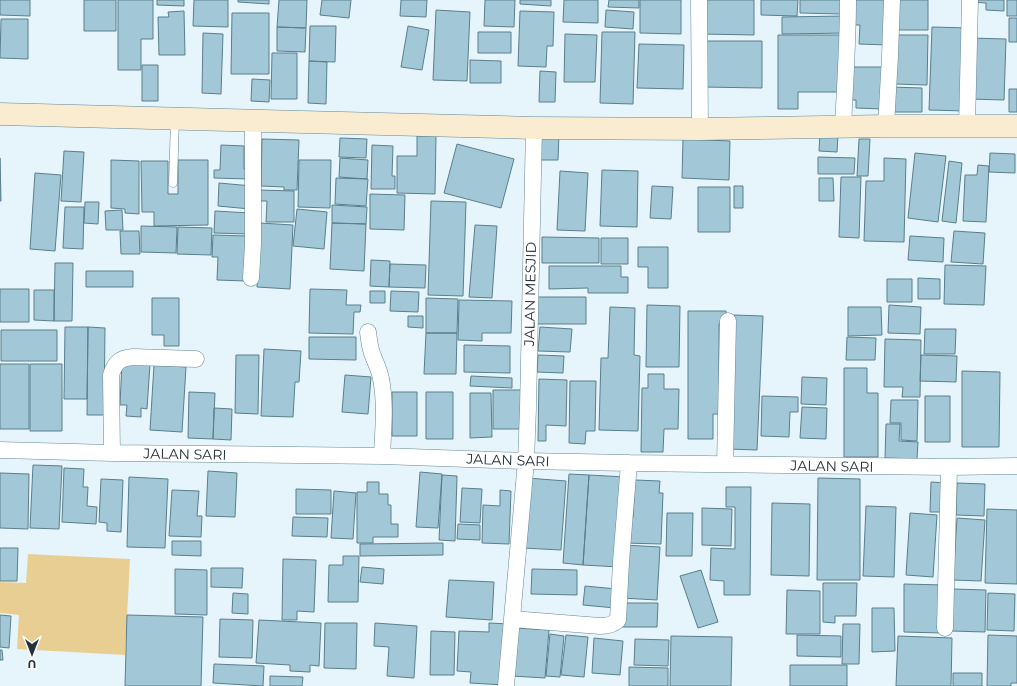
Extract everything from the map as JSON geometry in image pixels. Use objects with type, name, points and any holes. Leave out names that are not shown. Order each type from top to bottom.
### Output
[{"type":"street","points":[[699,0],[700,129]]},
{"type":"street","points":[[844,127],[848,0]]},
{"type":"street","points":[[886,126],[892,0]]},
{"type":"street","points":[[967,126],[970,0]]},
{"type":"street","points":[[0,114],[534,128],[700,129],[886,126],[1017,126]]},
{"type":"street","points":[[251,278],[253,244],[253,121]]},
{"type":"street","name":"JALAN MESJID","points":[[506,686],[526,461],[529,400],[534,128]]},
{"type":"street","points":[[725,464],[728,321]]},
{"type":"street","points":[[368,332],[372,356],[376,362],[383,387],[382,456]]},
{"type":"street","points":[[112,453],[111,375],[117,362],[124,358],[133,357],[196,359]]},
{"type":"street","name":"JALAN SARI","points":[[0,450],[112,453],[382,456],[629,463],[949,467],[1017,466]]},
{"type":"street","points":[[512,619],[600,626],[608,626],[618,620],[620,562],[629,463]]},
{"type":"street","points":[[945,628],[949,467]]},
{"type":"lane","points":[[172,183],[175,118]]},
{"type":"shaded area","points":[[28,554],[130,559],[125,655],[17,649],[19,615],[0,613],[0,582],[26,583]]},
{"type":"building","points":[[0,0],[30,0],[30,16],[0,15]]},
{"type":"building","points":[[84,0],[116,0],[116,31],[84,31]]},
{"type":"building","points":[[118,0],[153,0],[153,39],[141,39],[141,70],[118,70]]},
{"type":"building","points":[[157,0],[184,0],[184,6],[157,5]]},
{"type":"building","points":[[194,0],[228,0],[228,27],[193,26]]},
{"type":"building","points":[[238,0],[269,0],[269,4],[238,2]]},
{"type":"building","points":[[279,0],[307,0],[306,28],[277,27]]},
{"type":"building","points":[[322,0],[351,0],[349,18],[320,15]]},
{"type":"building","points":[[401,0],[427,0],[426,17],[400,16]]},
{"type":"building","points":[[485,0],[515,0],[514,27],[484,26]]},
{"type":"building","points":[[520,0],[551,0],[551,6],[520,4]]},
{"type":"building","points":[[564,0],[598,0],[598,23],[563,22]]},
{"type":"building","points":[[609,0],[639,0],[639,8],[608,7]]},
{"type":"building","points":[[640,0],[681,0],[681,34],[640,33]]},
{"type":"building","points":[[703,0],[754,0],[754,35],[702,34]]},
{"type":"building","points":[[761,0],[798,0],[797,16],[761,15]]},
{"type":"building","points":[[800,0],[841,0],[841,14],[800,13]]},
{"type":"building","points":[[853,0],[889,0],[888,45],[859,44],[860,25],[852,25]]},
{"type":"building","points":[[896,0],[928,0],[928,30],[896,30]]},
{"type":"building","points":[[972,0],[1004,0],[1004,11],[986,10],[986,3],[972,2]]},
{"type":"building","points":[[1007,0],[1017,0],[1017,16],[1007,16]]},
{"type":"building","points":[[436,10],[470,12],[467,81],[433,80]]},
{"type":"building","points":[[606,10],[634,12],[633,29],[605,27]]},
{"type":"building","points":[[184,11],[185,55],[159,55],[158,17],[169,17],[168,12]]},
{"type":"building","points":[[520,11],[554,12],[553,46],[547,46],[546,67],[518,66]]},
{"type":"building","points":[[232,13],[269,13],[269,74],[231,74]]},
{"type":"building","points":[[845,16],[845,33],[782,34],[782,17]]},
{"type":"building","points":[[1009,18],[1017,18],[1017,42],[1009,42]]},
{"type":"building","points":[[1,19],[28,19],[28,59],[0,58]]},
{"type":"building","points":[[310,26],[336,26],[335,62],[309,61]]},
{"type":"building","points":[[408,26],[429,30],[422,70],[401,67]]},
{"type":"building","points":[[277,27],[306,28],[305,52],[277,51]]},
{"type":"building","points":[[932,27],[969,28],[966,111],[929,110]]},
{"type":"building","points":[[478,32],[511,32],[511,53],[478,53]]},
{"type":"building","points":[[602,32],[635,32],[633,104],[600,103]]},
{"type":"building","points":[[203,33],[223,34],[221,94],[202,93]]},
{"type":"building","points":[[565,34],[597,35],[595,82],[564,82]]},
{"type":"building","points":[[778,35],[842,35],[842,92],[798,92],[798,109],[778,109]]},
{"type":"building","points":[[896,35],[928,35],[927,85],[895,84]]},
{"type":"building","points":[[970,38],[1006,39],[1004,100],[969,99]]},
{"type":"building","points":[[703,41],[762,41],[762,88],[703,87]]},
{"type":"building","points":[[639,44],[684,45],[683,89],[637,88]]},
{"type":"building","points":[[272,53],[297,53],[297,99],[271,99]]},
{"type":"building","points":[[470,60],[501,61],[501,83],[470,83]]},
{"type":"building","points":[[309,61],[327,62],[326,104],[308,103]]},
{"type":"building","points":[[142,65],[158,65],[158,101],[142,101]]},
{"type":"building","points":[[846,67],[883,67],[882,109],[856,108],[856,100],[846,100]]},
{"type":"building","points":[[540,71],[556,72],[555,102],[539,102]]},
{"type":"building","points":[[252,79],[270,80],[269,102],[251,101]]},
{"type":"building","points":[[890,87],[922,88],[922,112],[890,112]]},
{"type":"building","points":[[1009,89],[1017,89],[1017,112],[1009,112]]},
{"type":"building","points":[[535,133],[559,134],[558,160],[534,160]]},
{"type":"building","points":[[820,134],[838,134],[837,152],[819,151]]},
{"type":"building","points":[[417,136],[436,136],[435,194],[397,193],[397,156],[417,156]]},
{"type":"building","points":[[340,138],[367,139],[366,158],[339,157]]},
{"type":"building","points":[[262,139],[299,140],[297,190],[284,190],[284,187],[261,186]]},
{"type":"building","points":[[683,139],[730,141],[729,180],[682,178]]},
{"type":"building","points":[[859,139],[870,139],[868,176],[857,176]]},
{"type":"building","points":[[457,144],[514,159],[501,208],[444,193]]},
{"type":"building","points":[[221,145],[244,146],[244,169],[249,169],[248,179],[214,178],[214,170],[220,170]]},
{"type":"building","points":[[372,145],[393,146],[392,176],[395,176],[395,189],[371,189]]},
{"type":"building","points":[[64,151],[84,152],[81,202],[61,201]]},
{"type":"building","points":[[915,153],[946,156],[938,222],[908,218]]},
{"type":"building","points":[[990,153],[1015,154],[1015,173],[989,172]]},
{"type":"building","points":[[818,157],[855,158],[854,174],[818,174]]},
{"type":"building","points":[[0,158],[1,201],[0,201]]},
{"type":"building","points":[[340,158],[368,160],[367,179],[339,177]]},
{"type":"building","points":[[884,158],[906,159],[904,242],[864,241],[866,181],[884,181]]},
{"type":"building","points":[[111,160],[139,161],[139,214],[125,213],[125,209],[111,208]]},
{"type":"building","points":[[178,160],[208,160],[208,225],[154,226],[154,212],[142,212],[141,161],[168,161],[168,194],[178,194]]},
{"type":"building","points":[[299,160],[331,160],[330,208],[298,207]]},
{"type":"building","points":[[949,161],[962,163],[956,223],[942,221]]},
{"type":"building","points":[[978,165],[989,166],[986,222],[963,221],[965,175],[977,175]]},
{"type":"building","points":[[602,170],[638,171],[637,227],[600,226]]},
{"type":"building","points":[[560,171],[588,173],[585,231],[557,230]]},
{"type":"building","points":[[35,173],[61,175],[55,251],[30,249]]},
{"type":"building","points":[[841,177],[861,177],[859,238],[839,237]]},
{"type":"building","points":[[336,178],[368,179],[366,206],[335,204]]},
{"type":"building","points":[[819,178],[833,178],[834,201],[819,201]]},
{"type":"building","points":[[219,183],[252,186],[250,209],[218,206]]},
{"type":"building","points":[[652,186],[673,187],[671,219],[650,218]]},
{"type":"building","points":[[734,186],[743,186],[743,208],[734,208]]},
{"type":"building","points":[[698,187],[730,187],[730,232],[698,232]]},
{"type":"building","points":[[259,190],[294,191],[294,222],[266,222],[267,201],[259,201]]},
{"type":"building","points":[[370,194],[405,195],[404,230],[370,229]]},
{"type":"building","points":[[431,201],[466,202],[463,296],[428,295]]},
{"type":"building","points":[[85,202],[99,202],[98,224],[84,223]]},
{"type":"building","points":[[332,205],[367,207],[366,224],[332,223]]},
{"type":"building","points":[[65,207],[84,207],[83,249],[63,248]]},
{"type":"building","points":[[297,209],[327,212],[324,249],[293,246]]},
{"type":"building","points":[[122,210],[123,230],[106,230],[105,211]]},
{"type":"building","points":[[215,211],[250,213],[249,234],[214,233]]},
{"type":"building","points":[[260,223],[293,225],[290,289],[257,287]]},
{"type":"building","points":[[332,223],[366,224],[364,271],[330,269]]},
{"type":"building","points":[[475,225],[497,226],[492,298],[469,297]]},
{"type":"building","points":[[141,226],[177,227],[176,253],[141,252]]},
{"type":"building","points":[[178,227],[212,228],[211,255],[177,254]]},
{"type":"building","points":[[120,231],[139,231],[140,254],[121,254]]},
{"type":"building","points":[[954,231],[985,233],[983,264],[951,262]]},
{"type":"building","points":[[213,235],[247,236],[246,281],[217,280],[218,257],[212,257]]},
{"type":"building","points":[[910,236],[944,238],[943,262],[908,260]]},
{"type":"building","points":[[542,237],[599,238],[599,263],[542,263]]},
{"type":"building","points":[[601,238],[628,238],[628,264],[601,264]]},
{"type":"building","points":[[638,247],[668,247],[668,288],[648,288],[648,267],[638,267]]},
{"type":"building","points":[[371,260],[390,261],[389,287],[370,286]]},
{"type":"building","points":[[55,263],[73,263],[72,321],[54,321]]},
{"type":"building","points":[[390,264],[426,265],[425,288],[389,287]]},
{"type":"building","points":[[945,265],[986,266],[984,305],[944,304]]},
{"type":"building","points":[[549,266],[621,266],[621,277],[628,277],[628,293],[588,293],[588,288],[549,289]]},
{"type":"building","points":[[86,271],[133,271],[133,287],[86,287]]},
{"type":"building","points":[[918,278],[940,279],[940,299],[918,299]]},
{"type":"building","points":[[887,279],[912,279],[912,302],[887,302]]},
{"type":"building","points":[[0,289],[29,289],[29,322],[0,322]]},
{"type":"building","points":[[310,289],[347,290],[346,305],[361,305],[360,312],[354,312],[353,334],[309,333]]},
{"type":"building","points":[[34,290],[54,290],[54,321],[34,320]]},
{"type":"building","points":[[370,291],[385,291],[385,303],[370,303]]},
{"type":"building","points":[[391,291],[419,292],[418,312],[390,311]]},
{"type":"building","points":[[534,297],[586,297],[586,324],[535,324]]},
{"type":"building","points":[[152,298],[179,298],[179,346],[164,346],[164,335],[152,335]]},
{"type":"building","points":[[426,298],[458,299],[457,333],[426,333]]},
{"type":"building","points":[[459,300],[512,301],[511,333],[482,333],[482,341],[458,340]]},
{"type":"building","points":[[647,305],[680,306],[679,367],[646,367]]},
{"type":"building","points":[[889,305],[921,307],[920,334],[888,333]]},
{"type":"building","points":[[610,307],[635,308],[634,355],[640,356],[638,431],[599,430],[601,358],[608,358]]},
{"type":"building","points":[[848,307],[881,307],[882,335],[848,336]]},
{"type":"building","points":[[688,311],[726,311],[726,324],[719,324],[719,414],[713,414],[713,439],[688,439]]},
{"type":"building","points":[[734,315],[763,316],[757,450],[728,449]]},
{"type":"building","points":[[408,316],[423,316],[423,328],[408,327]]},
{"type":"building","points":[[65,327],[88,327],[87,399],[64,399]]},
{"type":"building","points":[[88,327],[105,328],[104,415],[87,415]]},
{"type":"building","points":[[540,327],[572,329],[570,352],[538,351]]},
{"type":"building","points":[[925,329],[956,329],[955,354],[924,354]]},
{"type":"building","points":[[1,330],[57,330],[57,361],[1,361]]},
{"type":"building","points":[[426,333],[457,333],[456,374],[424,374]]},
{"type":"building","points":[[309,337],[356,337],[356,360],[309,359]]},
{"type":"building","points":[[847,337],[876,338],[875,360],[846,360]]},
{"type":"building","points":[[885,339],[921,340],[920,397],[902,397],[903,387],[884,387]]},
{"type":"building","points":[[464,345],[510,346],[510,373],[464,372]]},
{"type":"building","points":[[264,349],[301,351],[299,382],[295,382],[293,417],[261,416]]},
{"type":"building","points":[[236,355],[259,355],[258,414],[235,413]]},
{"type":"building","points":[[538,355],[564,356],[563,373],[537,372]]},
{"type":"building","points":[[921,355],[957,356],[956,382],[920,381]]},
{"type":"building","points":[[122,362],[150,364],[147,409],[141,408],[141,417],[126,416],[127,405],[120,405]]},
{"type":"building","points":[[0,364],[29,364],[29,429],[0,429]]},
{"type":"building","points":[[30,364],[62,364],[62,431],[30,431]]},
{"type":"building","points":[[154,365],[186,367],[182,432],[150,430]]},
{"type":"building","points":[[844,368],[867,368],[867,393],[878,393],[878,457],[844,457]]},
{"type":"building","points":[[962,371],[1000,372],[999,447],[962,447]]},
{"type":"building","points":[[648,374],[664,374],[664,389],[679,389],[678,429],[664,429],[663,452],[641,452],[642,388],[648,388]]},
{"type":"building","points":[[345,375],[371,377],[368,414],[342,412]]},
{"type":"building","points":[[471,376],[512,378],[512,388],[470,386]]},
{"type":"building","points":[[802,377],[827,378],[826,405],[801,404]]},
{"type":"building","points":[[539,379],[567,380],[566,426],[546,425],[546,441],[538,441]]},
{"type":"building","points":[[570,381],[596,381],[595,431],[586,431],[585,444],[569,443]]},
{"type":"building","points":[[493,390],[521,390],[521,429],[493,429]]},
{"type":"building","points":[[189,392],[215,393],[213,439],[188,438]]},
{"type":"building","points":[[392,392],[417,392],[417,436],[392,436]]},
{"type":"building","points":[[426,392],[453,392],[453,439],[426,439]]},
{"type":"building","points":[[470,393],[491,393],[492,437],[470,438]]},
{"type":"building","points":[[762,396],[798,397],[798,412],[790,412],[789,437],[761,436]]},
{"type":"building","points":[[925,396],[950,396],[950,442],[925,442]]},
{"type":"building","points":[[891,400],[918,400],[917,441],[901,440],[901,423],[890,423]]},
{"type":"building","points":[[802,407],[827,408],[826,439],[800,438]]},
{"type":"building","points":[[214,408],[232,409],[231,440],[213,439]]},
{"type":"building","points":[[886,424],[900,424],[899,441],[918,442],[917,459],[885,458]]},
{"type":"building","points":[[33,465],[62,466],[59,529],[30,528]]},
{"type":"building","points":[[64,468],[84,469],[83,487],[88,487],[87,506],[97,507],[96,524],[62,522]]},
{"type":"building","points":[[208,471],[237,473],[235,517],[206,516]]},
{"type":"building","points":[[420,472],[442,474],[438,528],[416,527]]},
{"type":"building","points":[[0,473],[29,474],[28,529],[0,528]]},
{"type":"building","points":[[569,474],[589,475],[583,565],[563,563]]},
{"type":"building","points":[[442,475],[457,476],[455,541],[439,540]]},
{"type":"building","points":[[589,475],[625,477],[619,567],[583,565]]},
{"type":"building","points":[[129,477],[168,479],[165,548],[127,547]]},
{"type":"building","points":[[527,478],[566,481],[561,550],[523,548]]},
{"type":"building","points":[[818,478],[860,479],[860,580],[817,580]]},
{"type":"building","points":[[101,479],[123,480],[121,532],[107,531],[107,523],[99,522]]},
{"type":"building","points":[[635,480],[660,481],[659,493],[663,493],[661,544],[624,543],[625,518],[633,518]]},
{"type":"building","points":[[367,482],[379,482],[379,494],[388,494],[388,505],[391,505],[391,524],[398,524],[398,537],[373,537],[373,543],[357,543],[357,492],[367,492]]},
{"type":"building","points":[[931,482],[948,483],[947,512],[930,512]]},
{"type":"building","points":[[957,483],[985,484],[984,516],[956,515]]},
{"type":"building","points":[[726,487],[751,487],[750,595],[724,595],[724,581],[710,580],[711,548],[735,549],[735,507],[726,507]]},
{"type":"building","points":[[462,488],[482,489],[480,523],[460,522]]},
{"type":"building","points":[[296,489],[331,490],[331,514],[296,514]]},
{"type":"building","points":[[172,490],[199,491],[197,516],[202,516],[201,537],[169,536]]},
{"type":"building","points":[[500,490],[511,491],[509,544],[482,543],[483,505],[500,506]]},
{"type":"building","points":[[334,491],[356,493],[353,539],[331,538]]},
{"type":"building","points":[[772,503],[810,504],[809,576],[771,575]]},
{"type":"building","points":[[866,506],[896,507],[894,577],[863,576]]},
{"type":"building","points":[[702,508],[732,509],[731,546],[702,545]]},
{"type":"building","points":[[987,509],[1017,510],[1017,584],[985,583]]},
{"type":"building","points":[[667,513],[693,513],[692,556],[666,556]]},
{"type":"building","points":[[910,513],[937,515],[933,577],[906,575]]},
{"type":"building","points":[[293,517],[328,518],[327,537],[292,536]]},
{"type":"building","points":[[957,518],[985,520],[981,581],[953,580]]},
{"type":"building","points":[[458,524],[480,525],[480,540],[457,539]]},
{"type":"building","points":[[172,541],[201,541],[201,556],[172,555]]},
{"type":"building","points":[[443,543],[443,555],[360,556],[360,544]]},
{"type":"building","points":[[624,545],[660,547],[657,600],[622,598]]},
{"type":"building","points":[[0,548],[18,548],[17,581],[0,581]]},
{"type":"building","points":[[343,556],[359,556],[358,602],[328,602],[329,565],[343,565]]},
{"type":"building","points":[[283,559],[316,560],[314,612],[297,611],[297,620],[282,620]]},
{"type":"building","points":[[362,567],[384,569],[383,584],[360,582]]},
{"type":"building","points":[[211,568],[243,568],[242,588],[211,587]]},
{"type":"building","points":[[175,569],[207,570],[207,615],[175,614]]},
{"type":"building","points":[[532,569],[577,570],[577,595],[531,594]]},
{"type":"building","points":[[701,570],[718,622],[698,628],[680,576]]},
{"type":"building","points":[[449,580],[494,582],[492,620],[446,617]]},
{"type":"building","points":[[823,583],[857,583],[856,616],[835,616],[835,623],[823,622]]},
{"type":"building","points":[[904,584],[943,585],[942,633],[904,632]]},
{"type":"building","points":[[585,586],[617,589],[615,608],[583,605]]},
{"type":"building","points":[[953,589],[986,590],[985,632],[952,631]]},
{"type":"building","points":[[787,590],[820,591],[820,634],[786,634]]},
{"type":"building","points":[[233,593],[248,594],[248,614],[232,613]]},
{"type":"building","points":[[988,593],[1015,594],[1014,631],[987,630]]},
{"type":"building","points":[[623,603],[658,603],[657,627],[622,627]]},
{"type":"building","points":[[872,608],[894,608],[895,651],[872,652]]},
{"type":"building","points":[[0,615],[11,616],[9,648],[0,647]]},
{"type":"building","points":[[127,615],[203,617],[201,686],[125,686]]},
{"type":"building","points":[[220,619],[253,620],[252,658],[219,657]]},
{"type":"building","points":[[259,620],[321,623],[319,666],[310,665],[310,672],[290,671],[290,665],[256,663]]},
{"type":"building","points":[[325,623],[357,623],[356,669],[324,668]]},
{"type":"building","points":[[375,623],[417,626],[414,678],[387,676],[389,647],[374,646]]},
{"type":"building","points":[[489,623],[509,624],[505,685],[470,683],[471,672],[457,671],[459,631],[489,632]]},
{"type":"building","points":[[843,624],[860,624],[859,664],[842,664]]},
{"type":"building","points":[[516,628],[549,630],[545,678],[512,676]]},
{"type":"building","points":[[431,631],[455,632],[454,675],[430,675]]},
{"type":"building","points":[[550,634],[564,636],[560,677],[546,676]]},
{"type":"building","points":[[566,635],[588,637],[584,677],[561,675]]},
{"type":"building","points":[[797,635],[841,636],[841,657],[797,656]]},
{"type":"building","points":[[988,635],[1017,636],[1017,683],[1011,683],[1011,686],[987,686]]},
{"type":"building","points":[[671,636],[732,637],[731,686],[670,686]]},
{"type":"building","points":[[898,636],[952,638],[951,686],[896,686]]},
{"type":"building","points":[[594,638],[623,641],[620,675],[592,673]]},
{"type":"building","points":[[635,639],[669,640],[668,666],[634,665]]},
{"type":"building","points":[[0,650],[2,650],[3,660],[0,660]]},
{"type":"building","points":[[214,664],[264,666],[263,686],[213,683]]},
{"type":"building","points":[[790,665],[847,665],[847,686],[790,686]]},
{"type":"building","points":[[629,667],[668,668],[668,686],[629,686]]},
{"type":"building","points":[[953,673],[982,673],[982,686],[953,686]]},
{"type":"building","points":[[270,676],[303,677],[302,686],[270,686]]}]
